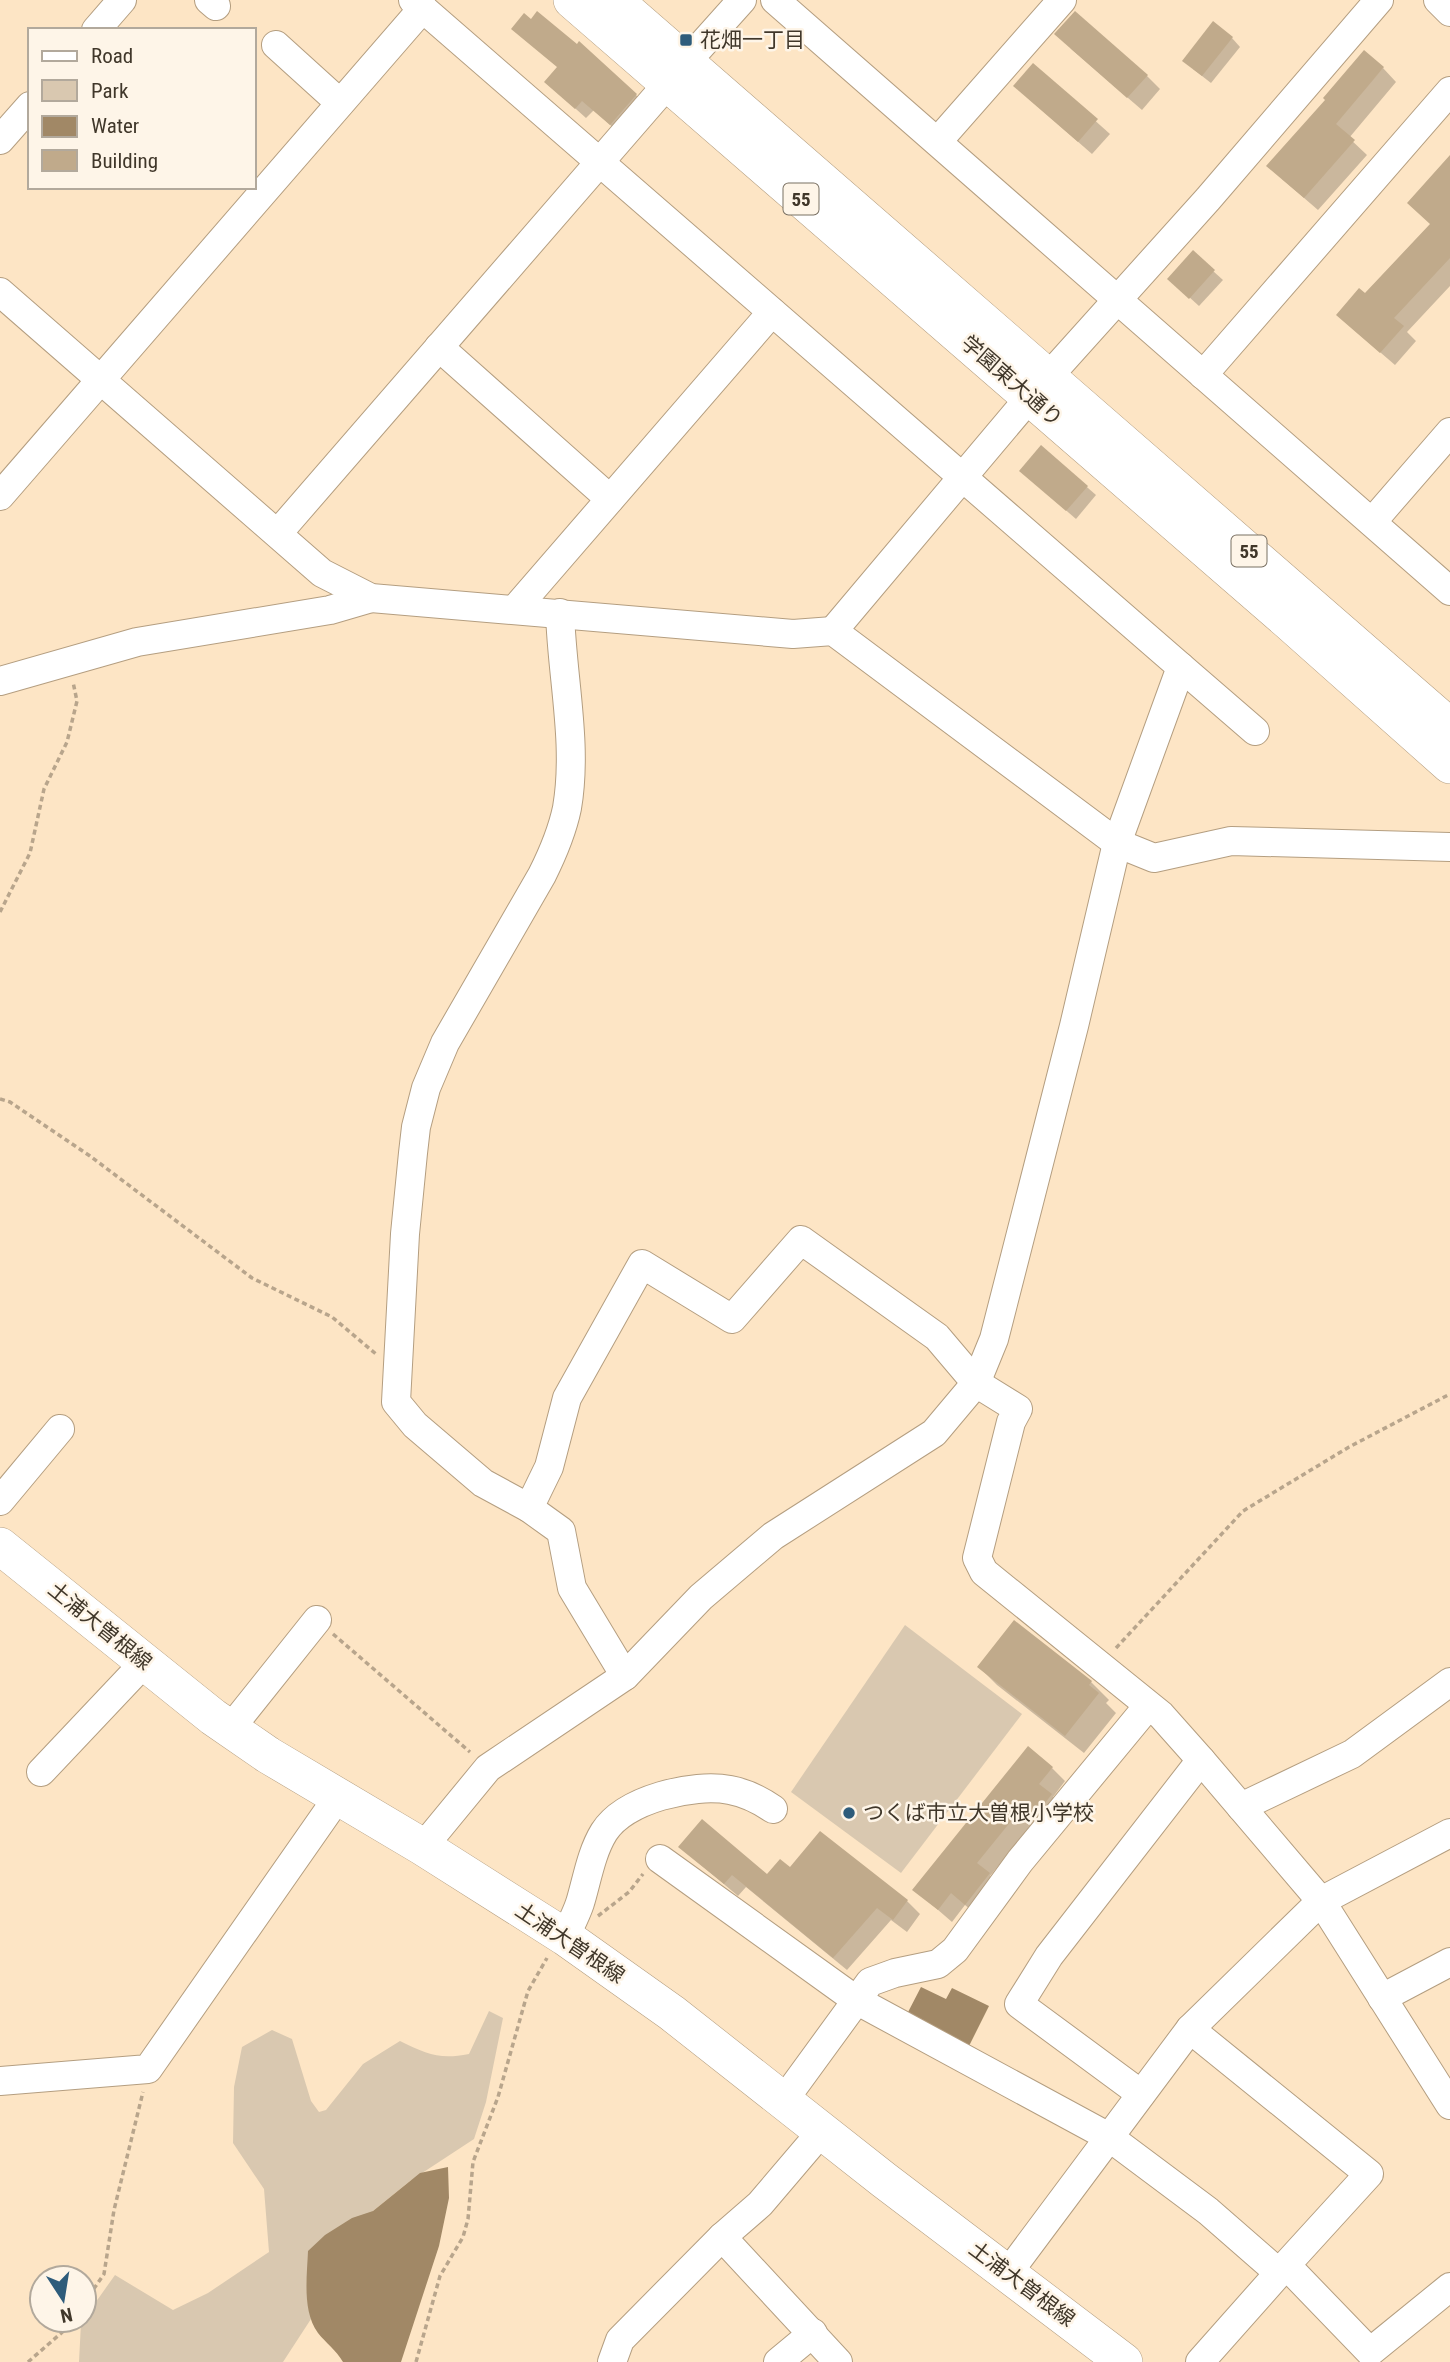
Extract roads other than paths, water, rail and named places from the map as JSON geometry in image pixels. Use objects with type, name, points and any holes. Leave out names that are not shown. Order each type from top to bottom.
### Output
[{"type":"main road","name":"学園東大通り","points":[[572,0],[1450,727]]},
{"type":"main road","name":"学園東大通り","points":[[614,0],[1450,765]]},
{"type":"main road","name":"土浦大曽根線","points":[[0,1546],[230,1730],[424,1847],[563,1936],[672,2013],[884,2180],[1124,2362]]},
{"type":"street","points":[[98,28],[122,0]]},
{"type":"street","points":[[699,48],[741,0]]},
{"type":"street","points":[[775,0],[1450,591]]},
{"type":"street","points":[[938,141],[1062,0]]},
{"type":"street","points":[[832,631],[1039,387],[1208,199],[1379,0]]},
{"type":"street","points":[[1438,0],[1450,12]]},
{"type":"street","points":[[0,496],[340,103],[418,4],[962,479],[1255,730]]},
{"type":"street","points":[[276,45],[340,103]]},
{"type":"street","points":[[1203,375],[1450,91]]},
{"type":"street","points":[[278,533],[657,96]]},
{"type":"street","points":[[0,140],[28,108]]},
{"type":"street","points":[[0,292],[323,573],[371,598]]},
{"type":"street","points":[[516,608],[772,312]]},
{"type":"street","points":[[439,347],[610,499]]},
{"type":"street","points":[[1372,522],[1450,432]]},
{"type":"street","points":[[0,681],[137,642],[330,610],[371,598],[516,608],[793,634],[832,631],[1116,843],[1154,858],[1231,841],[1450,847]]},
{"type":"street","points":[[560,613],[571,765],[567,808],[547,866],[445,1043],[426,1088],[416,1127],[405,1234],[396,1402],[415,1425],[483,1483],[529,1508],[561,1531],[572,1588],[625,1676]]},
{"type":"street","points":[[424,1847],[488,1768],[625,1676],[701,1597],[773,1536],[934,1433],[976,1383],[995,1339],[1074,1026],[1116,843],[1181,667]]},
{"type":"street","points":[[529,1508],[549,1467],[567,1398],[642,1264],[732,1319],[801,1240],[937,1337],[976,1383],[1018,1409],[1011,1422],[977,1558],[985,1572],[1161,1715],[1201,1760],[1321,1901],[1382,1998],[1447,2093]]},
{"type":"street","points":[[0,1501],[60,1429]]},
{"type":"street","points":[[230,1730],[317,1620]]},
{"type":"street","points":[[41,1772],[145,1662]]},
{"type":"street","points":[[1241,1807],[1352,1754],[1450,1682]]},
{"type":"street","points":[[784,2100],[870,1982],[939,1964],[956,1950],[1020,1861],[1149,1706]]},
{"type":"street","points":[[1141,2094],[1019,2004],[1049,1956],[1201,1760]]},
{"type":"street","points":[[563,1936],[579,1907],[603,1833],[615,1818],[640,1803],[686,1790],[708,1788],[742,1792],[774,1809]]},
{"type":"street","points":[[0,2081],[148,2069],[338,1797]]},
{"type":"street","points":[[1008,2273],[1190,2029],[1321,1901],[1450,1833]]},
{"type":"street","points":[[660,1859],[856,2000],[1109,2137],[1283,2269],[1370,2357],[1450,2287]]},
{"type":"street","points":[[1382,1998],[1450,1962]]},
{"type":"street","points":[[1190,2029],[1369,2174],[1200,2362]]},
{"type":"street","points":[[612,2362],[620,2340],[722,2237],[760,2204],[823,2130]]},
{"type":"street","points":[[722,2237],[838,2362]]},
{"type":"street","points":[[778,2362],[813,2333]]},
{"type":"water","points":[[921,1987],[946,1999],[952,1988],[989,2006],[968,2048],[906,2016]]},
{"type":"water","points":[[448,2167],[449,2198],[439,2246],[401,2362],[343,2362],[318,2333],[310,2315],[307,2294],[308,2251],[325,2235],[352,2218],[373,2211],[420,2173]]},
{"type":"place","name":"花畑一丁目","points":[[686,40]]},
{"type":"place","name":"つくば市立大曽根小学校","points":[[849,1813]]}]
